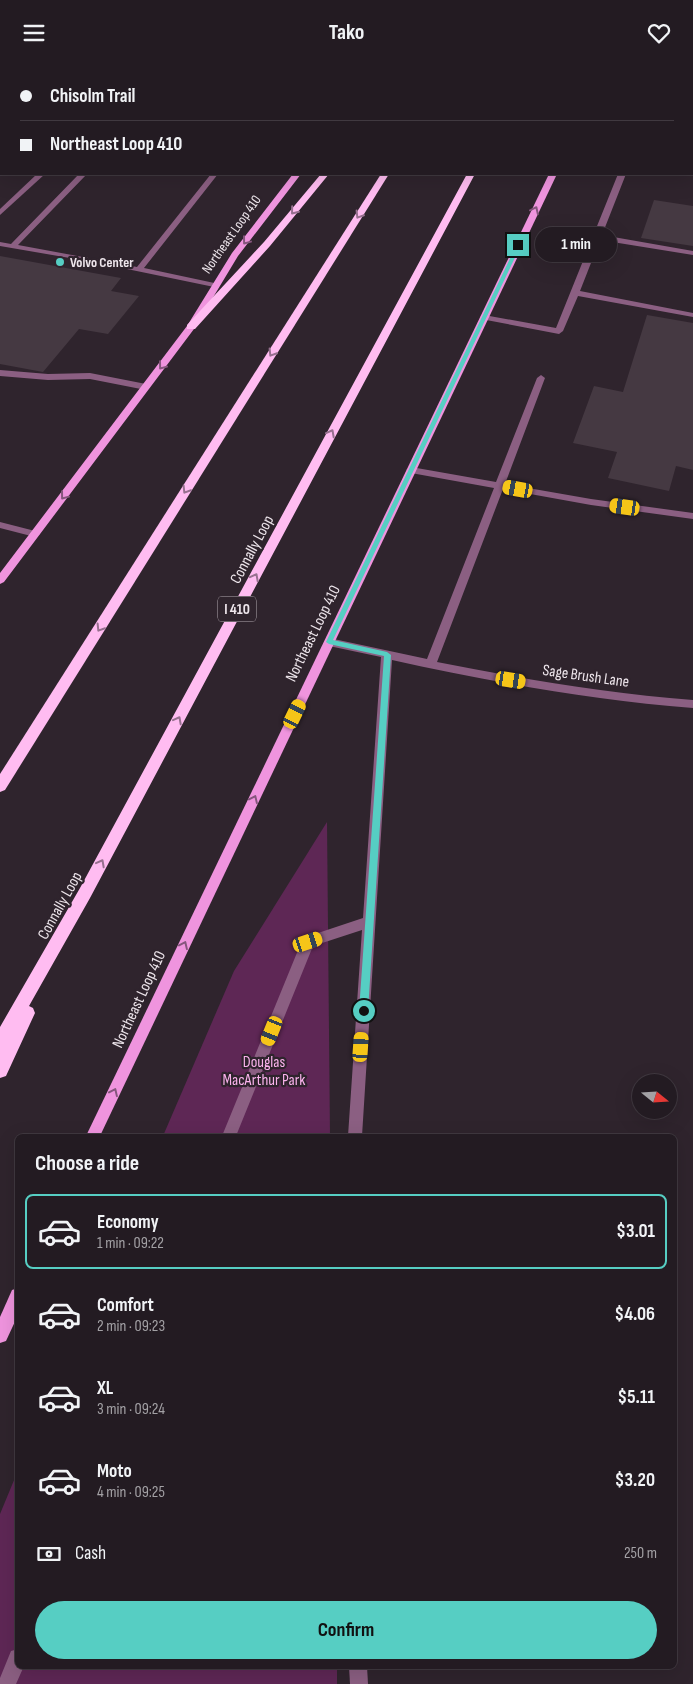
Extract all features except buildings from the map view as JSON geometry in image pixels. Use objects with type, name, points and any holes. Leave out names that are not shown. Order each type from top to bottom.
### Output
[{"type":"highway","points":[[191,327],[267,244],[324,175]]},
{"type":"highway","points":[[0,786],[384,175]]},
{"type":"highway","name":"Connally Loop","points":[[0,1043],[85,893],[470,175]]},
{"type":"highway","points":[[0,1070],[85,893]]},
{"type":"main road","name":"Northeast Loop 410","points":[[0,580],[191,327],[235,255],[296,175]]},
{"type":"main road","name":"Northeast Loop 410","points":[[95,1134],[553,175]]},
{"type":"main road","points":[[0,1335],[15,1302]]},
{"type":"street","points":[[0,213],[40,175]]},
{"type":"street","points":[[13,246],[82,175]]},
{"type":"street","points":[[139,269],[214,175]]},
{"type":"street","points":[[484,317],[559,331],[622,175]]},
{"type":"street","points":[[598,237],[693,253]]},
{"type":"street","points":[[0,244],[139,269],[216,287]]},
{"type":"street","points":[[575,293],[693,315]]},
{"type":"street","points":[[0,373],[48,377],[90,376],[146,387]]},
{"type":"street","points":[[431,664],[541,378]]},
{"type":"street","points":[[411,470],[591,502],[693,516]]},
{"type":"street","points":[[0,525],[35,534]]},
{"type":"street","name":"Sage Brush Lane","points":[[329,642],[493,677],[600,695],[693,704]]},
{"type":"street","points":[[356,1134],[387,655]]},
{"type":"street","points":[[230,1134],[308,942],[369,922]]},
{"type":"street","points":[[7,1684],[15,1665]]},
{"type":"street","points":[[358,1669],[359,1684]]},
{"type":"green space","name":"Douglas MacArthur Park","points":[[327,822],[330,1134],[164,1134],[234,971]]},
{"type":"green space","points":[[15,1478],[15,1669],[337,1669],[337,1684],[0,1684],[0,1514]]},
{"type":"place","name":"Volvo Center","points":[[60,262]]},
{"type":"route","points":[[364,1011],[387,655],[329,642],[518,245]]}]
